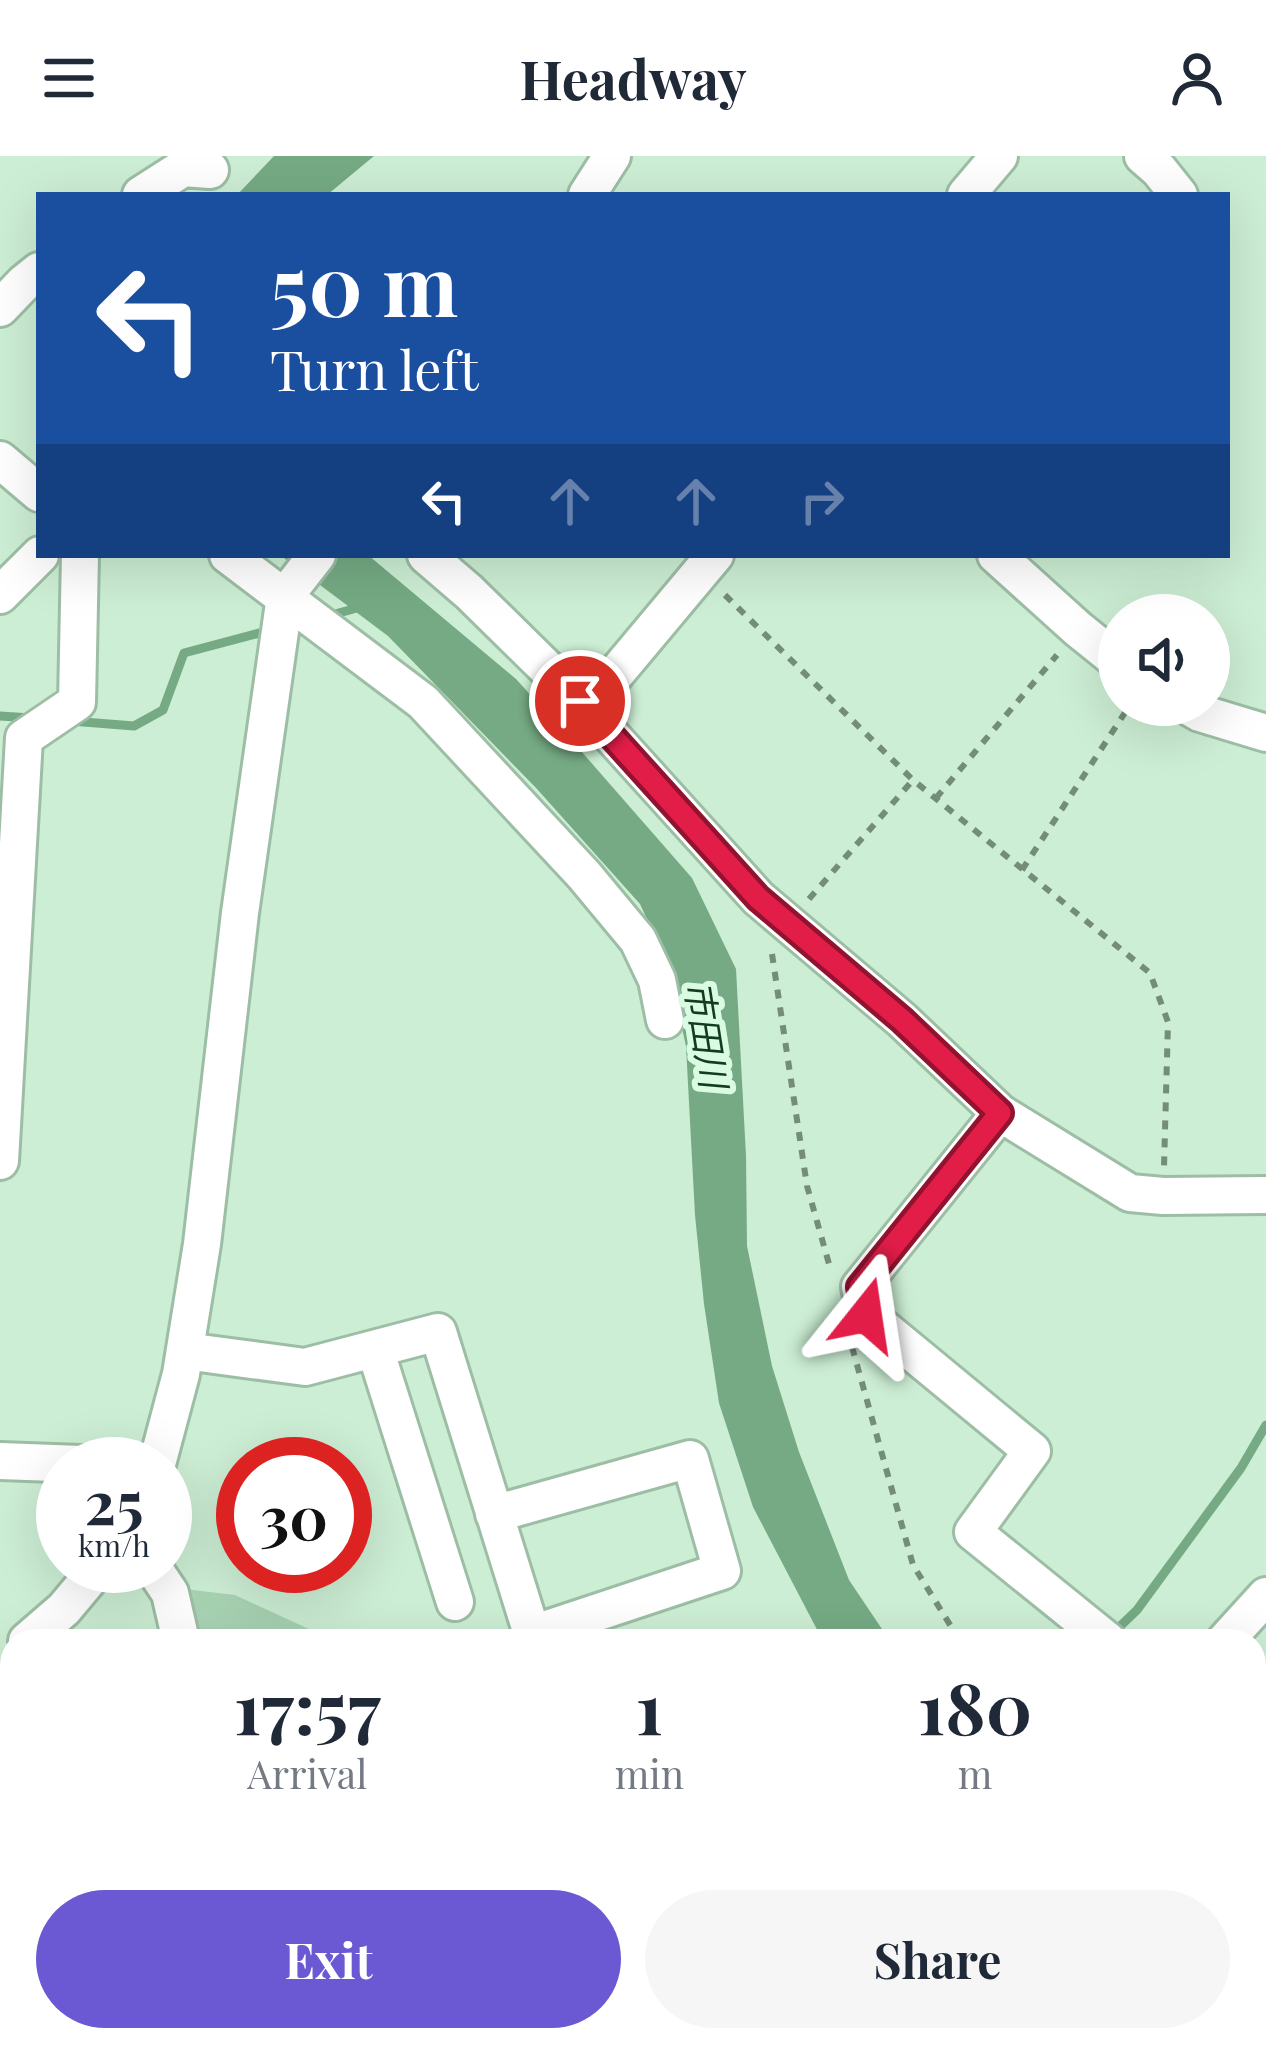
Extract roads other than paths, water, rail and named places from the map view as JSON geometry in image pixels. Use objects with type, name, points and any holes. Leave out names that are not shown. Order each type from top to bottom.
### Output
[{"type":"street","points":[[969,192],[999,156]]},
{"type":"street","points":[[1143,156],[1177,192]]},
{"type":"street","points":[[145,192],[183,168],[207,174]]},
{"type":"street","points":[[0,308],[36,273]]},
{"type":"street","points":[[0,460],[36,490]]},
{"type":"street","points":[[0,595],[37,558]]},
{"type":"street","points":[[0,1161],[24,738],[77,703],[80,558]]},
{"type":"street","points":[[232,558],[423,701],[638,940],[657,980],[665,1020]]},
{"type":"street","points":[[164,1437],[185,1351],[202,1244],[240,913],[285,596],[315,558]]},
{"type":"street","points":[[430,558],[587,708],[758,898],[902,1020],[1000,1113],[1130,1193],[1266,1195]]},
{"type":"street","points":[[1004,558],[1098,645]]},
{"type":"street","points":[[587,708],[708,563]]},
{"type":"street","points":[[1230,722],[1266,733]]},
{"type":"street","points":[[1000,1113],[860,1287],[866,1315],[1032,1451],[973,1532],[1093,1629]]},
{"type":"street","points":[[185,1351],[305,1367],[438,1332],[530,1629]]},
{"type":"street","points":[[375,1349],[454,1602]]},
{"type":"street","points":[[494,1514],[690,1459],[722,1571],[547,1629]]},
{"type":"street","points":[[0,1461],[36,1462]]},
{"type":"street","points":[[41,1629],[77,1593]]},
{"type":"street","points":[[170,1593],[178,1629]]},
{"type":"street","points":[[1236,1629],[1266,1596]]},
{"type":"water","points":[[274,156],[374,156],[331,192],[240,192]]},
{"type":"water","name":"市田川","points":[[284,558],[372,558],[516,679],[692,878],[736,969],[747,1246],[772,1366],[799,1452],[849,1580],[882,1629],[817,1629],[753,1507],[719,1403],[704,1304],[686,1046],[668,965],[640,904],[537,789],[388,636]]},
{"type":"waterway","points":[[328,616],[364,606]]},
{"type":"waterway","points":[[71,721],[134,726],[163,710],[184,653],[271,630]]},
{"type":"waterway","points":[[0,716],[31,718]]},
{"type":"waterway","points":[[1117,1629],[1137,1610],[1241,1468],[1266,1425]]}]
